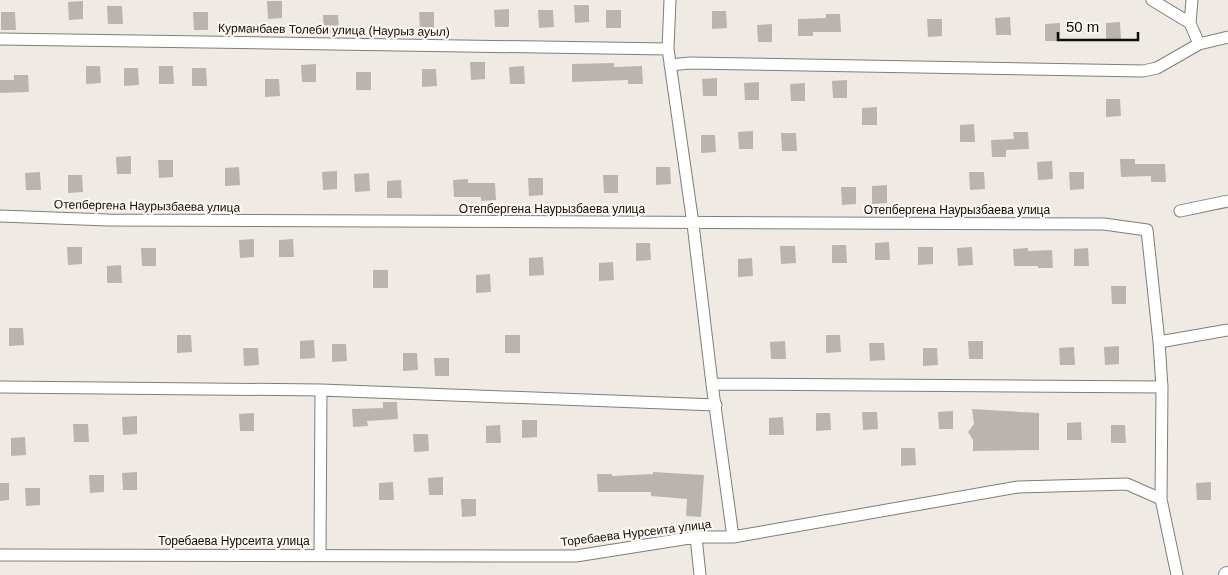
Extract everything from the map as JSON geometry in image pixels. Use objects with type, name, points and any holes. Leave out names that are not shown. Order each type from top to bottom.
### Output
[{"type":"street","points":[[670,0],[668,49],[693,224],[733,537]]},
{"type":"street","points":[[1152,0],[1190,23]]},
{"type":"street","points":[[1192,0],[1190,23],[1198,44]]},
{"type":"street","points":[[670,65],[690,63],[1143,71],[1157,68],[1198,44],[1228,37]]},
{"type":"street","name":"Курманбаев Толеби улица (Наурыз ауыл)","points":[[0,39],[668,49]]},
{"type":"street","points":[[1180,211],[1228,201]]},
{"type":"street","name":"Отепбергена Наурызбаева улица","points":[[0,216],[118,220],[693,224],[1104,224],[1147,230],[1159,342]]},
{"type":"street","points":[[1177,575],[1161,499],[1162,387],[1159,342],[1228,330]]},
{"type":"street","points":[[712,384],[1162,387]]},
{"type":"street","points":[[0,387],[321,390],[716,405]]},
{"type":"street","points":[[320,555],[321,390]]},
{"type":"street","name":"Торебаева Нурсеита улица","points":[[0,554],[576,556],[696,537],[733,537],[1018,487],[1127,484],[1161,499]]},
{"type":"street","points":[[696,537],[700,575]]},
{"type":"building","points":[[83,1],[83,19],[69,20],[68,2]]},
{"type":"building","points":[[267,1],[282,1],[282,18],[268,19]]},
{"type":"building","points":[[574,5],[589,5],[589,22],[575,23]]},
{"type":"building","points":[[107,6],[122,6],[123,24],[108,24]]},
{"type":"building","points":[[509,9],[509,27],[495,27],[494,10]]},
{"type":"building","points":[[538,10],[553,10],[554,27],[539,28]]},
{"type":"building","points":[[606,10],[621,10],[621,28],[606,28]]},
{"type":"building","points":[[712,11],[726,11],[727,28],[712,29]]},
{"type":"building","points":[[1,12],[15,12],[16,30],[1,30]]},
{"type":"building","points":[[193,12],[208,12],[208,30],[194,30]]},
{"type":"building","points":[[419,12],[434,12],[434,29],[420,30]]},
{"type":"building","points":[[826,14],[840,14],[841,32],[813,32],[813,36],[798,36],[798,19],[826,18]]},
{"type":"building","points":[[323,15],[338,15],[339,32],[324,33]]},
{"type":"building","points":[[1010,17],[1011,35],[996,35],[995,18]]},
{"type":"building","points":[[927,19],[942,19],[942,36],[928,37]]},
{"type":"building","points":[[1120,22],[1121,40],[1106,40],[1106,23]]},
{"type":"building","points":[[1060,23],[1060,41],[1045,41],[1045,24]]},
{"type":"building","points":[[772,24],[772,42],[758,42],[757,25]]},
{"type":"building","points":[[470,62],[485,62],[485,79],[471,80]]},
{"type":"building","points":[[614,63],[614,67],[642,66],[643,84],[628,84],[628,80],[572,82],[572,64]]},
{"type":"building","points":[[316,64],[316,82],[302,82],[301,65]]},
{"type":"building","points":[[86,66],[100,66],[101,83],[86,84]]},
{"type":"building","points":[[159,66],[173,66],[174,84],[159,84]]},
{"type":"building","points":[[524,66],[525,84],[510,84],[509,67]]},
{"type":"building","points":[[124,68],[138,68],[139,85],[124,86]]},
{"type":"building","points":[[192,68],[206,68],[207,86],[192,86]]},
{"type":"building","points":[[422,69],[436,69],[437,86],[422,87]]},
{"type":"building","points":[[356,72],[371,72],[371,90],[356,90]]},
{"type":"building","points":[[14,75],[28,75],[29,92],[0,93],[0,80],[14,80]]},
{"type":"building","points":[[717,78],[717,96],[703,96],[702,79]]},
{"type":"building","points":[[265,79],[279,79],[280,96],[265,97]]},
{"type":"building","points":[[847,80],[847,98],[833,98],[832,81]]},
{"type":"building","points":[[759,82],[759,100],[745,100],[744,83]]},
{"type":"building","points":[[805,83],[805,101],[791,101],[790,84]]},
{"type":"building","points":[[1106,99],[1120,99],[1121,116],[1106,117]]},
{"type":"building","points":[[877,107],[877,125],[862,125],[862,108]]},
{"type":"building","points":[[974,124],[975,142],[960,142],[960,125]]},
{"type":"building","points":[[753,131],[753,149],[739,149],[738,132]]},
{"type":"building","points":[[1013,132],[1028,132],[1029,149],[1006,150],[1006,157],[992,157],[991,140],[1014,139]]},
{"type":"building","points":[[781,133],[796,133],[797,151],[782,151]]},
{"type":"building","points":[[701,135],[715,135],[716,152],[701,153]]},
{"type":"building","points":[[131,156],[131,174],[117,174],[116,157]]},
{"type":"building","points":[[1120,159],[1135,159],[1135,164],[1165,164],[1166,182],[1151,182],[1151,176],[1121,177]]},
{"type":"building","points":[[158,160],[173,160],[173,177],[159,178]]},
{"type":"building","points":[[1052,161],[1053,179],[1038,180],[1037,162]]},
{"type":"building","points":[[239,167],[240,185],[225,186],[225,168]]},
{"type":"building","points":[[656,167],[670,167],[671,184],[656,185]]},
{"type":"building","points":[[337,171],[337,189],[323,190],[322,172]]},
{"type":"building","points":[[40,172],[41,190],[26,190],[25,173]]},
{"type":"building","points":[[969,172],[984,172],[985,189],[970,190]]},
{"type":"building","points":[[1069,172],[1084,172],[1084,189],[1070,190]]},
{"type":"building","points":[[369,173],[370,191],[355,192],[354,174]]},
{"type":"building","points":[[68,175],[82,175],[83,192],[68,193]]},
{"type":"building","points":[[603,175],[618,175],[618,193],[604,193]]},
{"type":"building","points":[[528,178],[543,178],[543,195],[529,196]]},
{"type":"building","points":[[468,179],[468,183],[495,183],[496,200],[481,201],[481,197],[454,197],[453,180]]},
{"type":"building","points":[[401,180],[402,198],[387,198],[387,181]]},
{"type":"building","points":[[887,185],[887,203],[872,204],[872,186]]},
{"type":"building","points":[[841,187],[856,187],[856,204],[842,205]]},
{"type":"building","points":[[254,239],[254,257],[240,258],[239,240]]},
{"type":"building","points":[[293,239],[294,257],[279,257],[279,240]]},
{"type":"building","points":[[889,242],[890,260],[875,260],[875,243]]},
{"type":"building","points":[[636,243],[650,243],[651,260],[636,261]]},
{"type":"building","points":[[832,245],[846,245],[847,263],[832,263]]},
{"type":"building","points":[[780,246],[795,246],[796,263],[781,264]]},
{"type":"building","points":[[67,247],[82,247],[82,264],[68,265]]},
{"type":"building","points":[[918,247],[933,247],[933,264],[918,265]]},
{"type":"building","points":[[972,247],[973,265],[958,266],[957,248]]},
{"type":"building","points":[[141,248],[156,248],[156,266],[142,266]]},
{"type":"building","points":[[1028,248],[1028,251],[1052,250],[1053,268],[1014,266],[1013,249]]},
{"type":"building","points":[[1088,248],[1089,266],[1074,266],[1074,249]]},
{"type":"building","points":[[543,257],[544,275],[529,276],[529,258]]},
{"type":"building","points":[[752,258],[753,276],[738,277],[738,259]]},
{"type":"building","points":[[613,262],[614,280],[599,281],[599,263]]},
{"type":"building","points":[[121,265],[122,283],[107,283],[107,266]]},
{"type":"building","points":[[373,270],[388,270],[388,288],[373,288]]},
{"type":"building","points":[[490,274],[491,292],[476,293],[476,275]]},
{"type":"building","points":[[1111,286],[1126,286],[1126,304],[1112,304]]},
{"type":"building","points":[[9,328],[23,328],[24,345],[9,346]]},
{"type":"building","points":[[177,335],[191,335],[192,352],[177,353]]},
{"type":"building","points":[[505,335],[520,335],[520,353],[505,353]]},
{"type":"building","points":[[826,335],[840,335],[841,352],[826,353]]},
{"type":"building","points":[[314,340],[315,358],[300,359],[300,341]]},
{"type":"building","points":[[785,341],[786,359],[771,359],[770,342]]},
{"type":"building","points":[[968,341],[983,341],[983,359],[969,359]]},
{"type":"building","points":[[869,343],[884,343],[885,360],[870,361]]},
{"type":"building","points":[[332,344],[346,344],[347,361],[332,362]]},
{"type":"building","points":[[1119,346],[1119,364],[1105,365],[1104,347]]},
{"type":"building","points":[[1074,347],[1075,365],[1060,365],[1059,348]]},
{"type":"building","points":[[243,348],[258,348],[259,365],[244,366]]},
{"type":"building","points":[[923,348],[937,348],[938,365],[923,366]]},
{"type":"building","points":[[403,353],[417,353],[418,370],[403,371]]},
{"type":"building","points":[[434,358],[449,358],[449,376],[435,376]]},
{"type":"building","points":[[383,402],[397,402],[398,419],[367,421],[368,426],[353,427],[352,409],[383,408]]},
{"type":"building","points":[[972,409],[1039,413],[1039,450],[973,451],[973,440],[968,432],[974,424]]},
{"type":"building","points":[[953,411],[953,429],[939,429],[938,412]]},
{"type":"building","points":[[862,412],[877,412],[878,429],[863,430]]},
{"type":"building","points":[[254,413],[254,431],[240,431],[239,414]]},
{"type":"building","points":[[816,413],[830,413],[831,430],[816,431]]},
{"type":"building","points":[[137,416],[137,434],[123,435],[122,417]]},
{"type":"building","points":[[783,417],[784,435],[769,435],[769,418]]},
{"type":"building","points":[[522,420],[537,420],[537,437],[522,438]]},
{"type":"building","points":[[1081,422],[1082,440],[1067,440],[1067,423]]},
{"type":"building","points":[[73,424],[88,424],[89,442],[74,442]]},
{"type":"building","points":[[500,425],[501,443],[486,443],[486,426]]},
{"type":"building","points":[[1111,425],[1125,425],[1126,443],[1111,443]]},
{"type":"building","points":[[413,434],[428,434],[429,451],[414,452]]},
{"type":"building","points":[[25,437],[26,455],[11,456],[11,438]]},
{"type":"building","points":[[901,448],[915,448],[916,465],[901,466]]},
{"type":"building","points":[[137,472],[137,490],[123,490],[122,473]]},
{"type":"building","points":[[653,472],[704,475],[701,517],[686,516],[687,499],[651,496],[651,492],[598,492],[597,474],[612,474],[612,476],[653,474]]},
{"type":"building","points":[[89,475],[104,475],[104,492],[90,493]]},
{"type":"building","points":[[443,477],[443,495],[429,495],[428,478]]},
{"type":"building","points":[[393,482],[394,500],[379,500],[379,483]]},
{"type":"building","points":[[1211,482],[1211,500],[1197,500],[1196,483]]},
{"type":"building","points":[[0,483],[9,483],[9,500],[0,501]]},
{"type":"building","points":[[25,488],[40,488],[40,505],[26,506]]},
{"type":"building","points":[[461,499],[476,499],[476,516],[462,517]]}]
